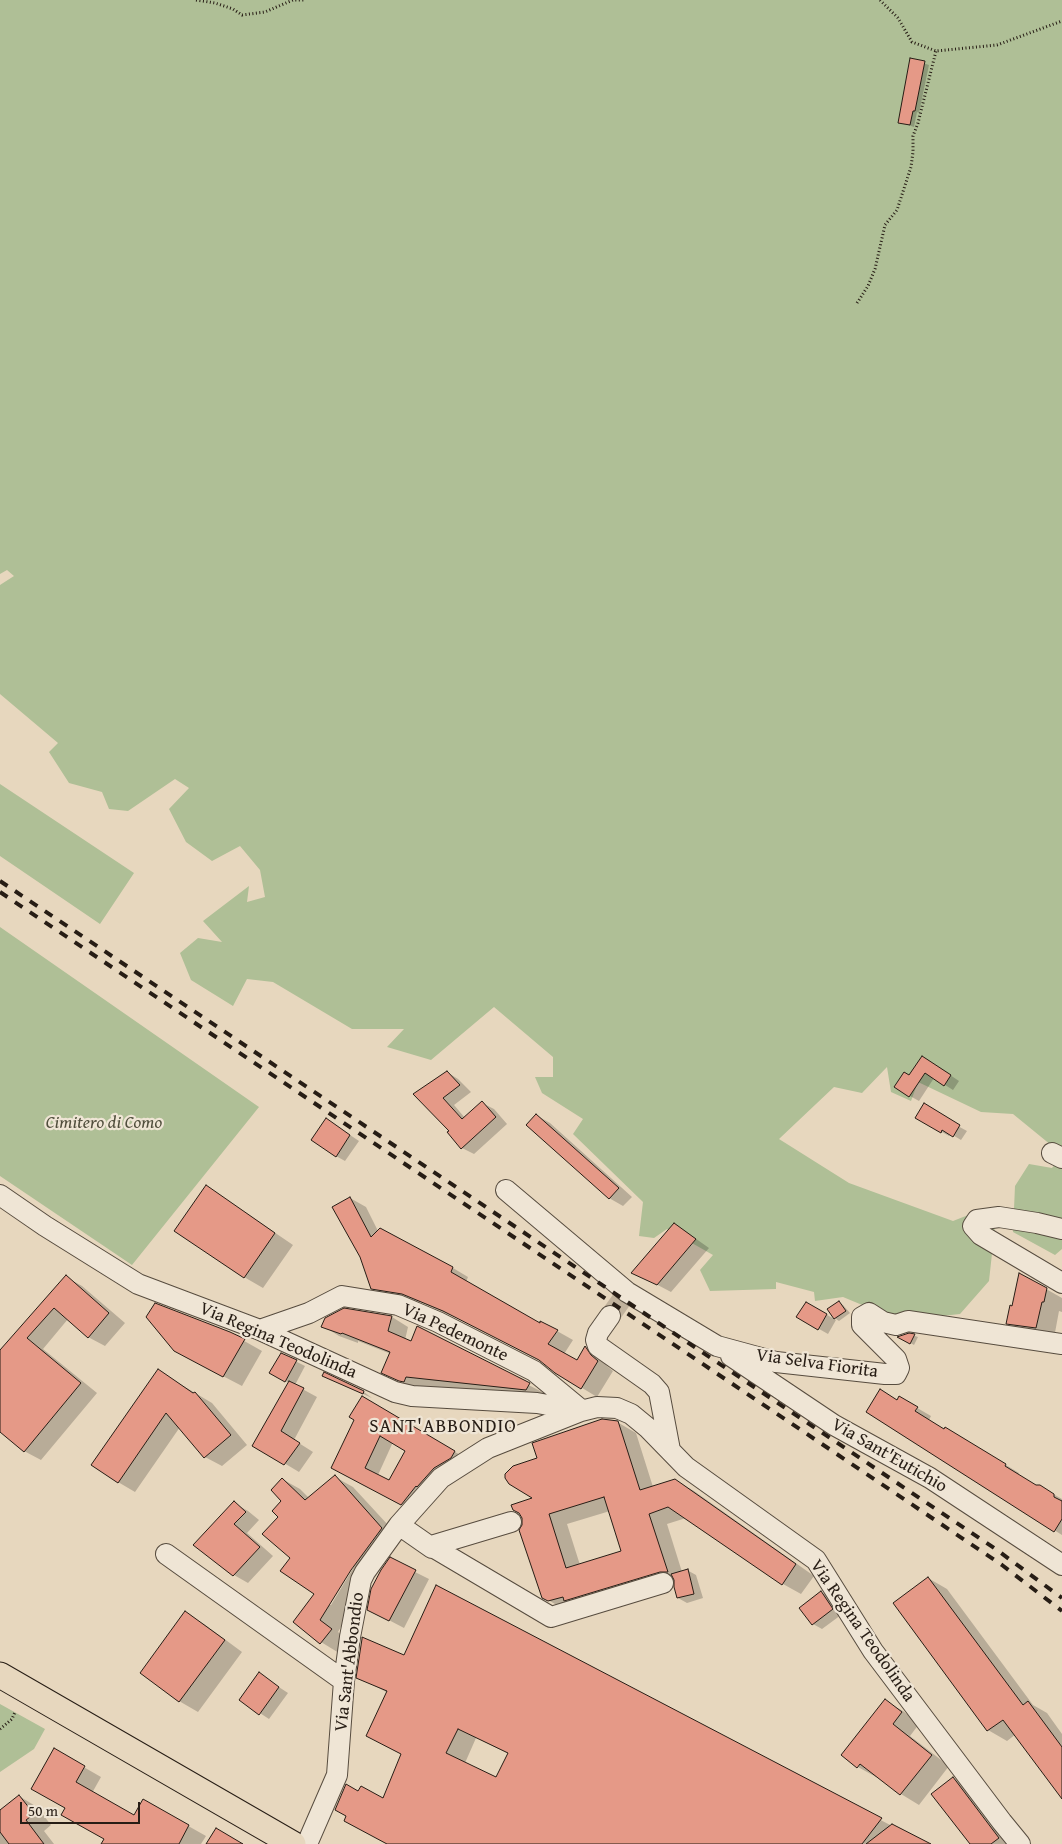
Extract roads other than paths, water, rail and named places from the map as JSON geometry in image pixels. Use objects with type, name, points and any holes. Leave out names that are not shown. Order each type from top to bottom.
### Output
[{"type":"main road","points":[[0,1675],[293,1844]]},
{"type":"street","name":"Via Selva Fiorita","points":[[506,1190],[627,1292],[717,1346],[776,1362],[896,1374],[898,1368],[896,1359],[862,1325],[862,1318],[869,1313],[883,1322],[896,1325],[908,1321],[1062,1344]]},
{"type":"street","name":"Via Regina Teodolinda","points":[[0,1195],[45,1226],[138,1284],[260,1330],[395,1392],[412,1396],[537,1403],[581,1411],[597,1407],[618,1408],[631,1414],[648,1428],[686,1467],[816,1560],[873,1651],[1020,1844]]},
{"type":"street","points":[[1062,1229],[1000,1217],[977,1220],[973,1226],[981,1235],[1062,1282]]},
{"type":"street","name":"Via Pedemonte","points":[[260,1330],[310,1312],[342,1296],[398,1306],[438,1322],[534,1371],[581,1411]]},
{"type":"street","points":[[605,1323],[596,1340],[598,1346],[652,1384],[659,1392],[670,1450]]},
{"type":"street","name":"Via Sant'Eutichio","points":[[717,1346],[834,1425],[930,1478],[1062,1565]]},
{"type":"street","name":"Via Sant'Abbondio","points":[[307,1844],[337,1775],[344,1681],[350,1637],[361,1580],[365,1572],[399,1526],[441,1478],[488,1448],[581,1411]]},
{"type":"street","points":[[399,1526],[432,1548],[431,1546],[511,1522]]},
{"type":"street","points":[[431,1546],[551,1617],[663,1583]]},
{"type":"street","points":[[166,1554],[344,1681]]},
{"type":"tunnel","points":[[610,1316],[627,1292]]},
{"type":"railway","points":[[0,881],[997,1550],[1062,1598]]},
{"type":"railway","points":[[0,892],[1002,1565],[1062,1611]]},
{"type":"district","name":"SANT'ABBONDIO","points":[[443,1427]]},
{"type":"park label","name":"Cimitero di Como","points":[[104,1123]]}]
